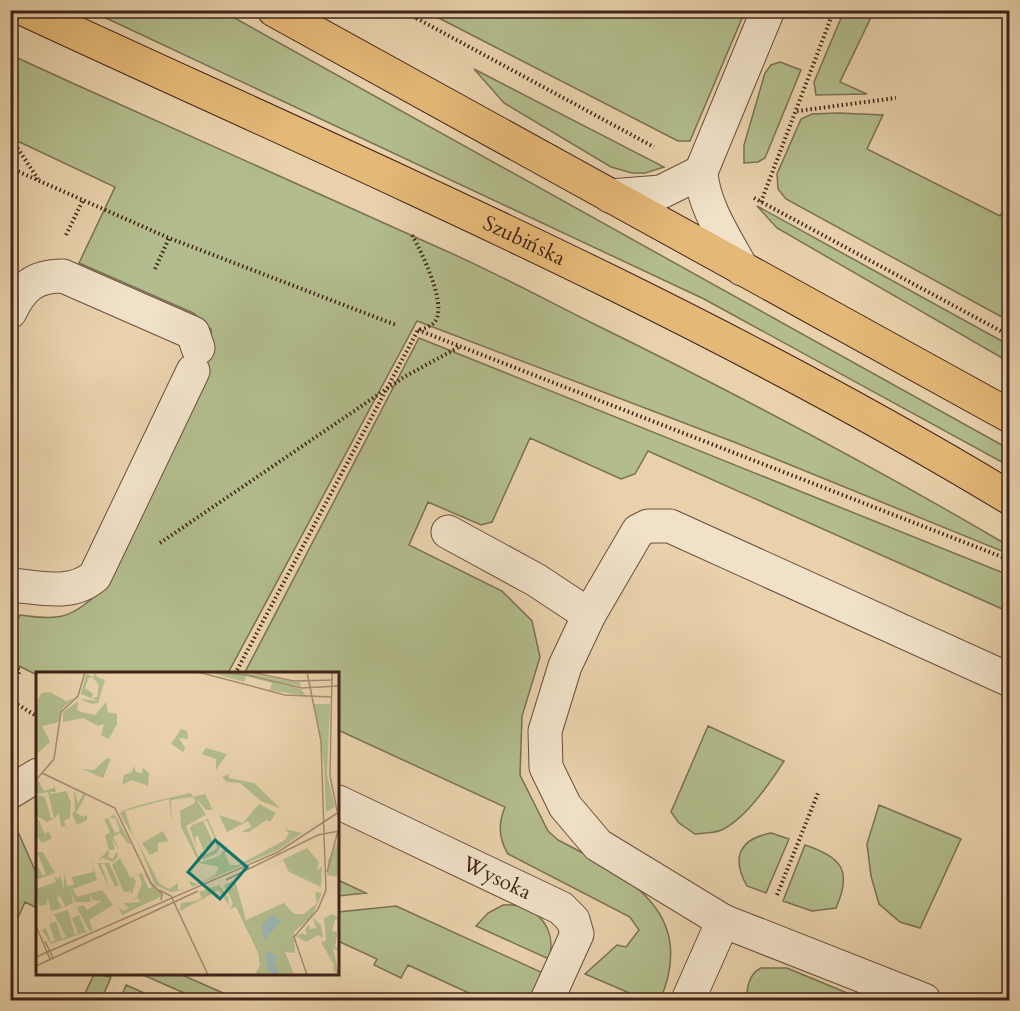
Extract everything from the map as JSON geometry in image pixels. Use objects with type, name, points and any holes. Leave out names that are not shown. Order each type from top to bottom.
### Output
[{"type":"main road","name":"Szubińska","points":[[26,10],[506,232],[796,375],[1010,498]]},
{"type":"main road","points":[[274,10],[1010,416]]},
{"type":"lane","points":[[742,269],[710,207],[702,187],[701,172],[768,10]]},
{"type":"lane","points":[[610,196],[661,192],[701,172]]},
{"type":"lane","points":[[10,312],[18,296],[31,281],[46,276],[63,276],[193,333],[195,360],[95,576],[82,586],[65,589],[10,585]]},
{"type":"lane","points":[[924,1000],[723,921],[598,845],[565,806],[546,767],[545,731],[565,666],[589,615],[638,531],[648,526],[670,526],[1010,680]]},
{"type":"lane","points":[[448,532],[536,580],[589,615]]},
{"type":"lane","points":[[10,792],[36,776]]},
{"type":"lane","name":"Wysoka","points":[[339,802],[561,908],[573,920],[577,934],[547,1000]]},
{"type":"lane","points":[[688,1000],[723,921]]},
{"type":"path","points":[[404,10],[701,172],[1010,336]]},
{"type":"path","points":[[416,18],[420,10]]},
{"type":"path","points":[[760,202],[834,10]]},
{"type":"path","points":[[797,111],[897,98]]},
{"type":"path","points":[[10,137],[39,180]]},
{"type":"path","points":[[10,168],[169,238],[396,325]]},
{"type":"path","points":[[410,231],[424,258],[438,308],[437,319],[429,328],[418,330]]},
{"type":"path","points":[[418,330],[1010,560]]},
{"type":"path","points":[[236,672],[418,330]]},
{"type":"path","points":[[152,548],[358,407],[387,391],[414,371],[460,347]]},
{"type":"path","points":[[10,665],[20,670],[10,692]]},
{"type":"path","points":[[10,700],[36,716]]},
{"type":"path","points":[[776,897],[818,793]]},
{"type":"green space","points":[[432,10],[745,11],[690,141],[678,141],[431,14]]},
{"type":"green space","points":[[91,11],[222,11],[1009,449],[1009,466],[704,299]]},
{"type":"green space","points":[[844,11],[874,11],[840,82],[867,94],[816,95],[814,82]]},
{"type":"green space","points":[[11,55],[500,276],[697,375],[854,458],[1009,546],[1009,554],[734,442],[417,321],[229,672],[36,672],[36,674],[11,662],[11,635],[20,615],[43,618],[70,614],[96,595],[205,364],[211,349],[211,329],[193,313],[79,263],[115,187],[11,138]]},
{"type":"green space","points":[[780,62],[801,70],[765,158],[758,162],[744,163],[744,145],[765,73],[771,65]]},
{"type":"green space","points":[[474,69],[664,167],[645,173],[632,173],[611,167],[504,103]]},
{"type":"green space","points":[[812,114],[883,115],[867,149],[1000,216],[1009,198],[1009,321],[786,199],[778,189],[777,174],[801,119]]},
{"type":"green space","points":[[757,206],[1009,345],[1009,362],[777,228]]},
{"type":"green space","points":[[419,338],[1006,574],[1009,567],[1009,612],[648,451],[635,474],[621,479],[530,438],[492,522],[481,525],[428,502],[409,545],[502,591],[532,621],[540,657],[522,716],[520,775],[548,831],[558,840],[608,867],[630,883],[649,900],[663,919],[670,942],[670,969],[660,1000],[632,1000],[634,995],[585,974],[617,945],[626,947],[639,930],[630,917],[508,854],[500,831],[505,807],[339,730],[339,672],[245,672]]},
{"type":"green space","points":[[708,726],[784,761],[756,801],[738,819],[719,831],[695,834],[679,823],[671,812]]},
{"type":"green space","points":[[879,805],[961,839],[920,928],[900,922],[879,904],[871,876],[867,844]]},
{"type":"green space","points":[[771,833],[789,839],[766,893],[747,886],[742,876],[739,859],[745,845],[760,836]]},
{"type":"green space","points":[[19,834],[36,873],[36,908],[25,902],[11,933],[11,841]]},
{"type":"green space","points":[[805,845],[835,860],[840,867],[843,884],[836,908],[812,911],[783,901]]},
{"type":"green space","points":[[339,880],[366,893],[339,896]]},
{"type":"green space","points":[[503,905],[525,908],[541,919],[550,937],[549,959],[476,926],[488,913]]},
{"type":"green space","points":[[396,906],[543,973],[530,1000],[469,1000],[471,994],[408,965],[401,978],[374,965],[377,959],[339,941],[339,912]]},
{"type":"green space","points":[[761,968],[787,968],[864,1000],[748,1000],[749,982]]},
{"type":"green space","points":[[94,975],[111,977],[101,1000],[82,1000]]},
{"type":"green space","points":[[143,975],[182,975],[239,1000],[200,1000]]},
{"type":"green space","points":[[126,985],[160,1000],[120,1000]]}]
